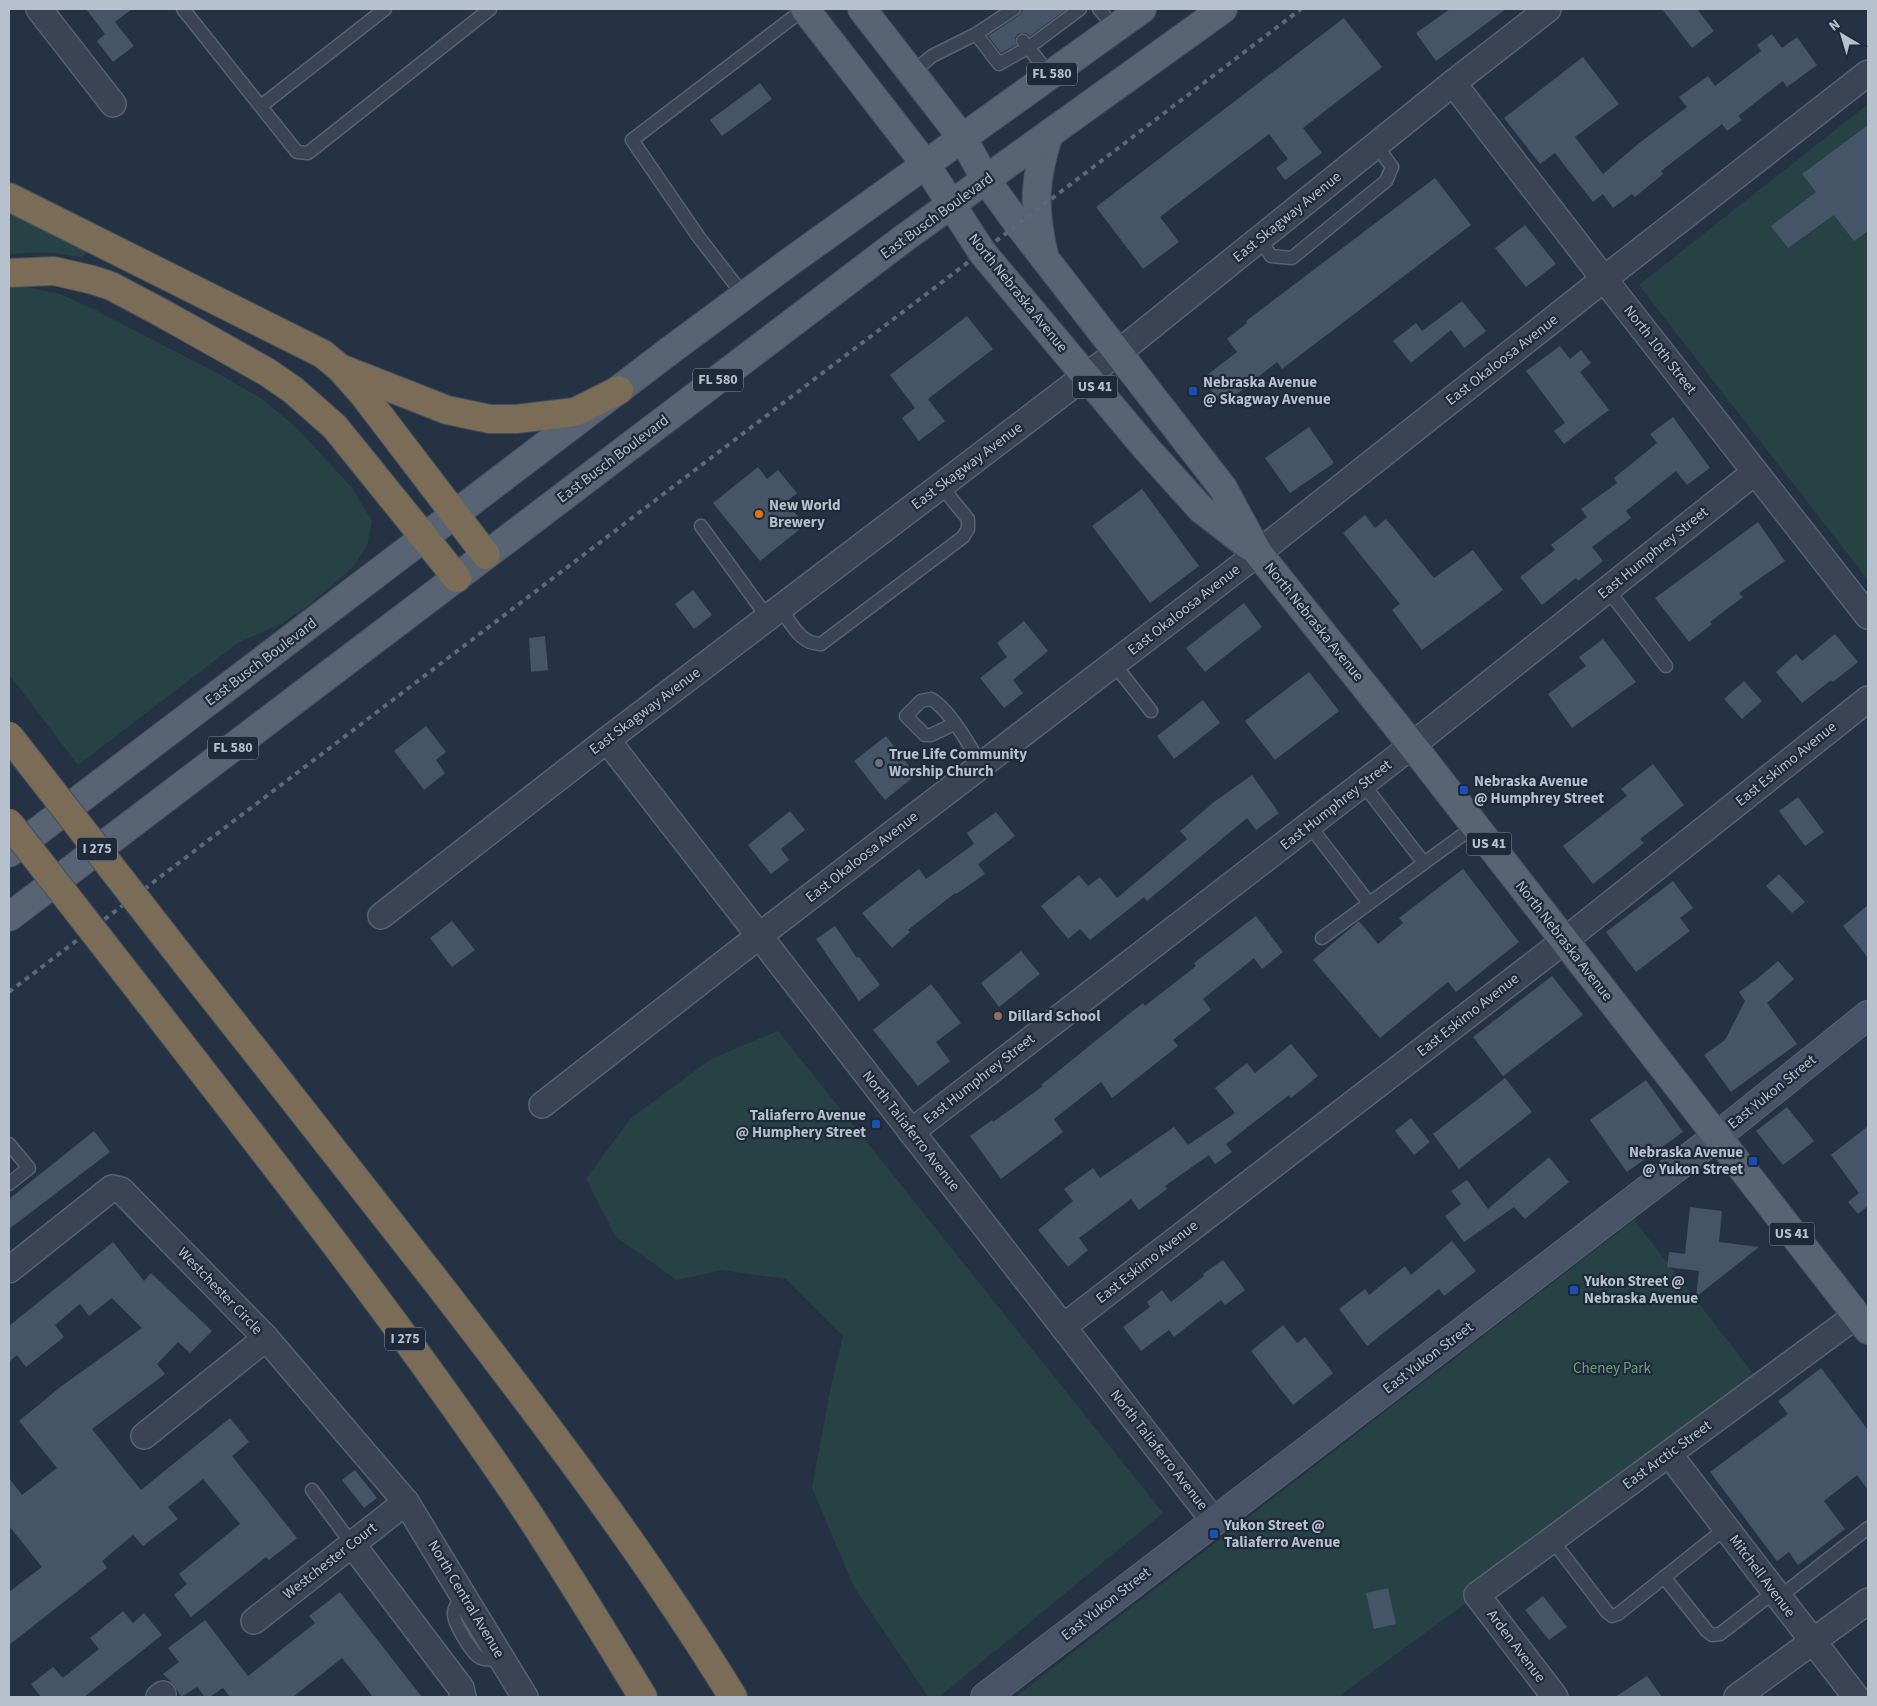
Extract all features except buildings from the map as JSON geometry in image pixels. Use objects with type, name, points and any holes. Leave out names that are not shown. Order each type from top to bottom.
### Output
[{"type":"highway","points":[[9,197],[324,354],[341,369],[394,432],[486,555]]},
{"type":"highway","points":[[9,273],[30,270],[54,271],[111,286],[267,372],[293,390],[335,427],[456,578]]},
{"type":"highway","points":[[341,369],[447,410],[490,419],[524,418],[575,412],[619,390]]},
{"type":"highway","name":"I 275","points":[[9,736],[570,1455],[640,1555],[733,1697]]},
{"type":"highway","name":"I 275","points":[[9,823],[301,1200],[445,1394],[514,1492],[581,1595],[643,1697]]},
{"type":"main road","name":"North Nebraska Avenue","points":[[805,9],[926,165],[982,252],[1085,376],[1201,509],[1258,553]]},
{"type":"main road","name":"North Nebraska Avenue","points":[[862,9],[962,139],[986,180],[1046,261],[1223,488],[1258,553],[1412,745],[1862,1323]]},
{"type":"main road","name":"East Busch Boulevard","points":[[9,853],[744,296],[1050,75],[1107,18],[1142,9]]},
{"type":"main road","name":"East Busch Boulevard","points":[[9,917],[950,205],[1223,9]]},
{"type":"main road","points":[[1046,261],[1038,230],[1036,195],[1038,174],[1049,134]]},
{"type":"street","points":[[39,9],[113,104]]},
{"type":"street","name":"East Skagway Avenue","points":[[381,916],[607,740],[1085,376],[1118,354],[1453,83],[1548,9]]},
{"type":"street","name":"East Okaloosa Avenue","points":[[542,1105],[1258,553],[1868,73]]},
{"type":"street","name":"North 10th Street","points":[[1453,83],[1868,616]]},
{"type":"street","name":"East Humphrey Street","points":[[911,1132],[1363,784],[1756,472]]},
{"type":"street","name":"East Eskimo Avenue","points":[[1063,1327],[1564,941],[1868,699]]},
{"type":"street","name":"North Taliaferro Avenue","points":[[607,740],[1214,1521]]},
{"type":"street","name":"East Yukon Street","points":[[985,1697],[1716,1137],[1868,1015]]},
{"type":"street","name":"Westchester Circle","points":[[9,1270],[112,1188],[121,1190],[266,1338],[406,1502]]},
{"type":"street","name":"East Arctic Street","points":[[1477,1595],[1669,1454],[1862,1323]]},
{"type":"street","points":[[144,1436],[266,1338]]},
{"type":"street","name":"Mitchell Avenue","points":[[1669,1454],[1856,1697]]},
{"type":"street","name":"Westchester Court","points":[[254,1621],[406,1502]]},
{"type":"street","name":"North Central Avenue","points":[[406,1502],[525,1697]]},
{"type":"street","points":[[352,1544],[461,1688],[463,1697]]},
{"type":"street","name":"Arden Avenue","points":[[1477,1595],[1555,1697]]},
{"type":"street","points":[[1737,1697],[1868,1600]]},
{"type":"lane","points":[[184,9],[297,152],[308,153],[490,9]]},
{"type":"lane","points":[[261,106],[385,9]]},
{"type":"lane","points":[[744,296],[698,236],[632,140],[805,9]]},
{"type":"lane","points":[[912,73],[932,56],[1005,19],[1014,9]]},
{"type":"lane","points":[[976,34],[1000,64],[1076,10]]},
{"type":"lane","points":[[1026,44],[1050,75]]},
{"type":"lane","points":[[1260,239],[1271,256],[1292,258],[1386,181],[1392,167],[1376,145]]},
{"type":"lane","points":[[700,526],[774,613],[811,644],[822,644],[963,538],[968,529],[968,519],[941,486]]},
{"type":"lane","points":[[1608,590],[1666,666]]},
{"type":"lane","points":[[1114,664],[1151,711]]},
{"type":"lane","points":[[954,724],[981,765]]},
{"type":"lane","points":[[1363,784],[1424,863]]},
{"type":"lane","points":[[1309,825],[1369,903]]},
{"type":"lane","points":[[1322,938],[1475,826]]},
{"type":"lane","points":[[9,1144],[29,1168],[9,1184]]},
{"type":"lane","points":[[312,1490],[352,1544]]},
{"type":"lane","points":[[1552,1540],[1612,1616],[1618,1614],[1726,1528]]},
{"type":"lane","points":[[1664,1577],[1707,1632],[1712,1635],[1720,1634],[1868,1528]]},
{"type":"green space","points":[[1868,104],[1868,580],[1639,285]]},
{"type":"green space","points":[[9,205],[88,247],[83,258],[46,253],[9,255]]},
{"type":"green space","points":[[26,287],[60,294],[93,309],[219,374],[262,399],[298,429],[352,488],[372,521],[367,546],[354,566],[305,608],[281,624],[239,642],[78,765],[9,674],[9,288]]},
{"type":"green space","points":[[778,1031],[1163,1513],[939,1697],[928,1697],[854,1587],[812,1488],[831,1386],[843,1336],[786,1279],[722,1270],[677,1280],[616,1237],[586,1179],[631,1118],[711,1059]]},
{"type":"green space","name":"Cheney Park","points":[[1634,1220],[1762,1385],[1338,1697],[1015,1697]]},
{"type":"railway","points":[[9,992],[1301,9]]},
{"type":"place","name":"Nebraska Avenue @ Skagway Avenue","points":[[1193,391]]},
{"type":"place","name":"New World Brewery","points":[[759,514]]},
{"type":"place","name":"True Life Community Worship Church","points":[[879,763]]},
{"type":"place","name":"Nebraska Avenue @ Humphrey Street","points":[[1464,790]]},
{"type":"place","name":"Dillard School","points":[[998,1016]]},
{"type":"place","name":"Taliaferro Avenue @ Humphery Street","points":[[876,1124]]},
{"type":"place","name":"Nebraska Avenue @ Yukon Street","points":[[1753,1161]]},
{"type":"place","name":"Yukon Street @ Nebraska Avenue","points":[[1574,1290]]},
{"type":"place","name":"Yukon Street @ Taliaferro Avenue","points":[[1214,1534]]}]
